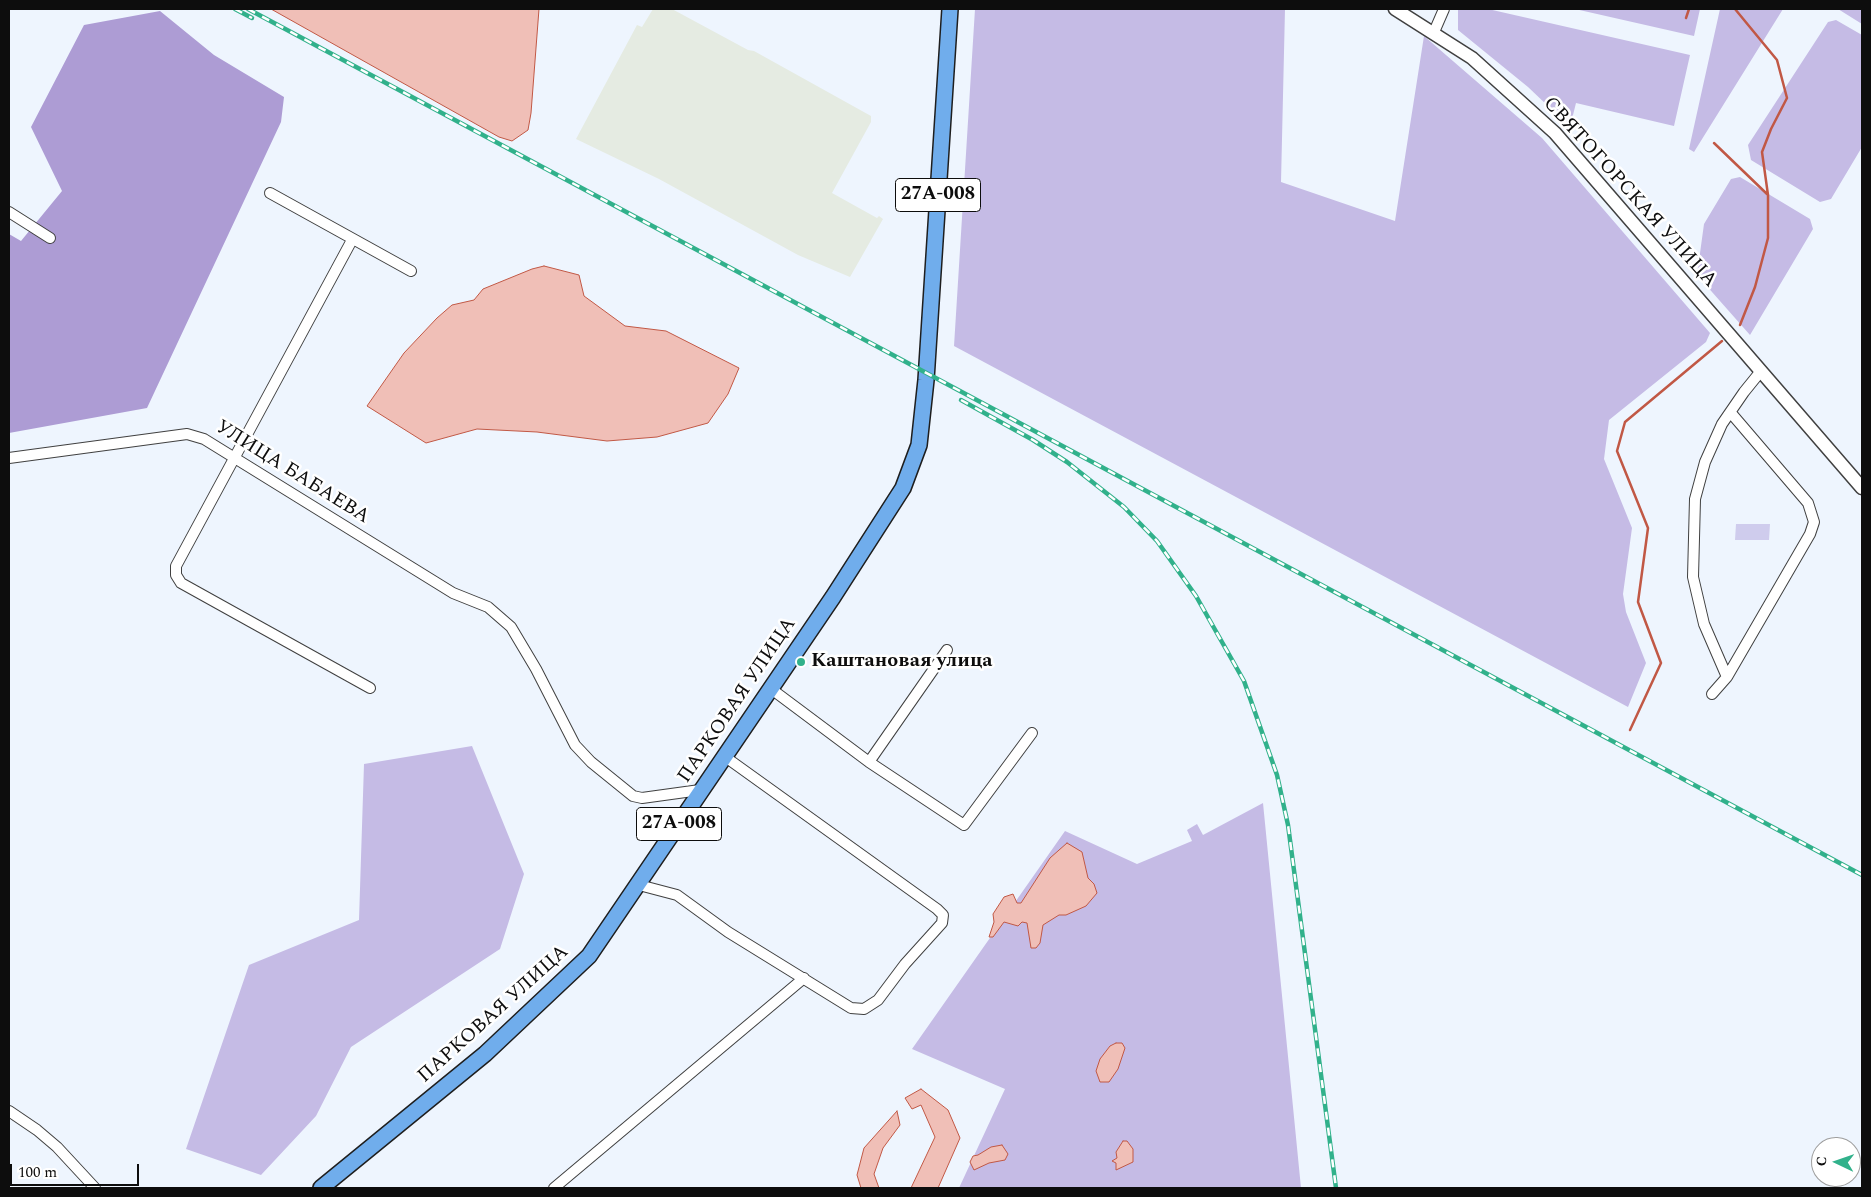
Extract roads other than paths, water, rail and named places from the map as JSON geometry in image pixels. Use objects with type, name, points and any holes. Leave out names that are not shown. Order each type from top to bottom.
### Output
[{"type":"main road","name":"ПАРКОВАЯ УЛИЦА","points":[[321,1188],[485,1054],[589,956],[639,884],[700,790],[844,582],[903,488],[919,445],[926,380],[950,9]]},
{"type":"street","name":"СВЯТОГОРСКАЯ УЛИЦА","points":[[1395,9],[1434,32],[1472,58],[1555,133],[1862,488]]},
{"type":"street","points":[[1434,32],[1444,9]]},
{"type":"street","points":[[270,194],[410,270]]},
{"type":"street","points":[[9,212],[50,238]]},
{"type":"street","points":[[352,240],[176,566],[176,575],[181,583],[370,688]]},
{"type":"street","points":[[1727,677],[1704,624],[1693,577],[1695,499],[1705,462],[1722,424],[1761,371]]},
{"type":"street","points":[[1712,694],[1727,677],[1810,534],[1814,522],[1808,503],[1731,413]]},
{"type":"street","name":"УЛИЦА БАБАЕВА","points":[[9,458],[187,434],[204,438],[453,593],[488,607],[510,627],[536,669],[575,745],[591,762],[633,796],[642,798],[700,790]]},
{"type":"street","points":[[869,762],[947,650]]},
{"type":"street","points":[[770,688],[869,762],[964,825],[1032,733]]},
{"type":"street","points":[[639,884],[677,895],[728,932],[851,1008],[864,1008],[878,1000],[905,964],[942,923],[943,915],[724,756]]},
{"type":"street","points":[[554,1188],[804,978]]},
{"type":"street","points":[[9,1111],[37,1130],[57,1147],[95,1188]]},
{"type":"waterway","points":[[1686,18],[1689,9]]},
{"type":"waterway","points":[[1735,9],[1777,60],[1787,98],[1762,152],[1768,195],[1768,238],[1755,287],[1740,325]]},
{"type":"waterway","points":[[1714,143],[1767,194]]},
{"type":"waterway","points":[[1630,730],[1661,663],[1638,602],[1648,528],[1617,451],[1625,422],[1722,341]]},
{"type":"railway","points":[[235,9],[252,18]]},
{"type":"railway","points":[[248,9],[1862,875]]},
{"type":"railway","points":[[961,400],[1033,440],[1067,462],[1124,507],[1157,541],[1196,596],[1244,681],[1277,775],[1288,825],[1336,1188]]},
{"type":"place","name":"Каштановая улица","points":[[801,662]]}]
